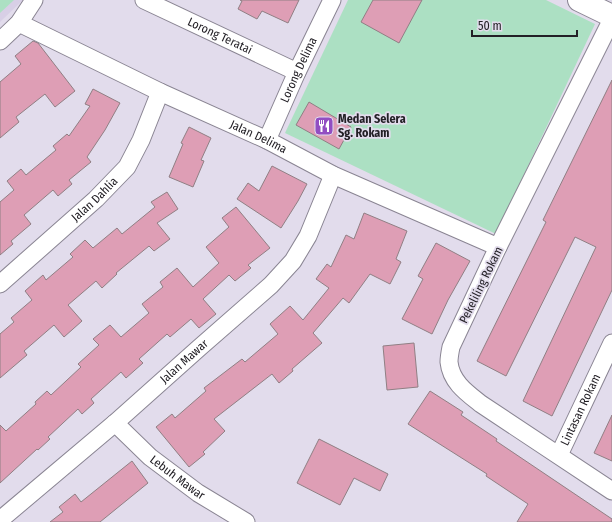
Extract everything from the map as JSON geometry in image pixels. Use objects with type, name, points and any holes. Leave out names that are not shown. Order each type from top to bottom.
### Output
[{"type":"main road","points":[[579,0],[612,16]]},
{"type":"street","points":[[0,41],[19,23],[34,0]]},
{"type":"street","name":"Lorong Teratai","points":[[144,0],[297,72]]},
{"type":"street","name":"Lorong Delima","points":[[268,140],[297,72],[332,0]]},
{"type":"street","name":"Pekeliling Rokam","points":[[612,19],[607,40],[498,247],[451,347],[449,362],[453,378],[462,389],[481,404],[612,491]]},
{"type":"street","name":"Jalan Delima","points":[[19,23],[160,92],[268,140],[333,175],[498,247]]},
{"type":"street","name":"Jalan Dahlia","points":[[0,284],[96,199],[127,167],[141,140],[160,92]]},
{"type":"street","name":"Jalan Mawar","points":[[0,520],[115,423],[271,285],[293,262],[308,236],[333,175]]},
{"type":"street","name":"Lintasan Rokam","points":[[559,455],[612,343]]},
{"type":"street","name":"Lebuh Mawar","points":[[115,423],[150,457],[198,493],[246,522]]},
{"type":"shaded area","points":[[0,0],[23,0],[0,22]]},
{"type":"green space","points":[[0,0],[14,0],[0,13]]},
{"type":"green space","points":[[348,0],[546,0],[595,24],[496,234],[285,133]]},
{"type":"building","points":[[240,0],[299,0],[288,23],[262,11],[257,19],[238,9],[242,1]]},
{"type":"building","points":[[373,0],[422,0],[399,43],[361,22]]},
{"type":"building","points":[[33,41],[38,43],[75,91],[55,107],[45,94],[16,117],[19,122],[0,138],[0,82],[21,64],[15,56]]},
{"type":"building","points":[[612,80],[612,290],[552,416],[523,401],[596,247],[575,237],[506,376],[477,361],[546,222],[543,220]]},
{"type":"building","points":[[93,89],[120,103],[105,130],[87,157],[91,162],[69,180],[72,184],[58,196],[53,190],[24,215],[31,224],[11,241],[13,244],[0,255],[0,202],[14,190],[7,181],[21,169],[26,175],[56,150],[53,146],[67,134],[69,136],[90,106],[85,104]]},
{"type":"building","name":"Medan Selera Sg. Rokam","points":[[309,102],[351,127],[339,149],[296,125]]},
{"type":"building","points":[[189,127],[211,138],[201,160],[204,161],[193,187],[169,177],[183,144],[181,143]]},
{"type":"building","points":[[272,166],[307,184],[281,228],[237,199],[248,183],[259,191]]},
{"type":"building","points":[[167,192],[178,209],[157,223],[170,239],[154,251],[149,246],[116,273],[117,274],[102,288],[96,281],[68,305],[82,321],[64,337],[54,325],[24,351],[27,355],[0,378],[0,334],[14,322],[11,318],[32,300],[25,291],[43,275],[46,280],[73,257],[70,254],[85,240],[93,248],[117,228],[122,234],[155,207],[151,202]]},
{"type":"building","points":[[236,207],[270,248],[248,265],[251,268],[235,281],[229,275],[203,299],[216,314],[199,328],[191,319],[170,337],[167,334],[139,359],[143,363],[126,378],[121,372],[91,399],[94,403],[82,414],[78,409],[48,437],[50,439],[0,483],[0,425],[6,431],[36,404],[35,402],[47,391],[51,395],[81,367],[78,364],[99,345],[93,339],[110,325],[121,337],[149,313],[142,304],[163,287],[160,282],[177,268],[193,287],[219,263],[206,247],[229,227],[222,218]]},
{"type":"building","points":[[364,213],[407,231],[396,259],[401,262],[390,284],[370,274],[349,303],[343,298],[313,333],[322,343],[292,369],[293,371],[279,383],[272,374],[214,419],[225,431],[203,452],[205,454],[189,467],[156,427],[172,414],[175,418],[206,391],[204,388],[242,359],[245,362],[278,334],[270,324],[290,306],[303,320],[329,288],[316,279],[327,264],[331,267],[346,235],[354,239]]},
{"type":"building","points":[[436,243],[470,261],[448,300],[432,334],[402,319],[423,279],[418,276]]},
{"type":"building","points":[[414,343],[418,387],[387,390],[383,346]]},
{"type":"building","points":[[430,391],[463,412],[461,415],[497,439],[496,441],[612,519],[612,522],[517,522],[528,504],[486,476],[487,474],[408,424]]},
{"type":"building","points":[[612,415],[612,461],[594,453]]},
{"type":"building","points":[[319,439],[388,474],[380,491],[354,478],[340,505],[297,483]]},
{"type":"building","points":[[132,461],[148,483],[100,522],[50,522],[63,512],[59,507],[75,494],[81,502]]},
{"type":"place","name":"Medan Selera Sg. Rokam","points":[[324,126]]}]
